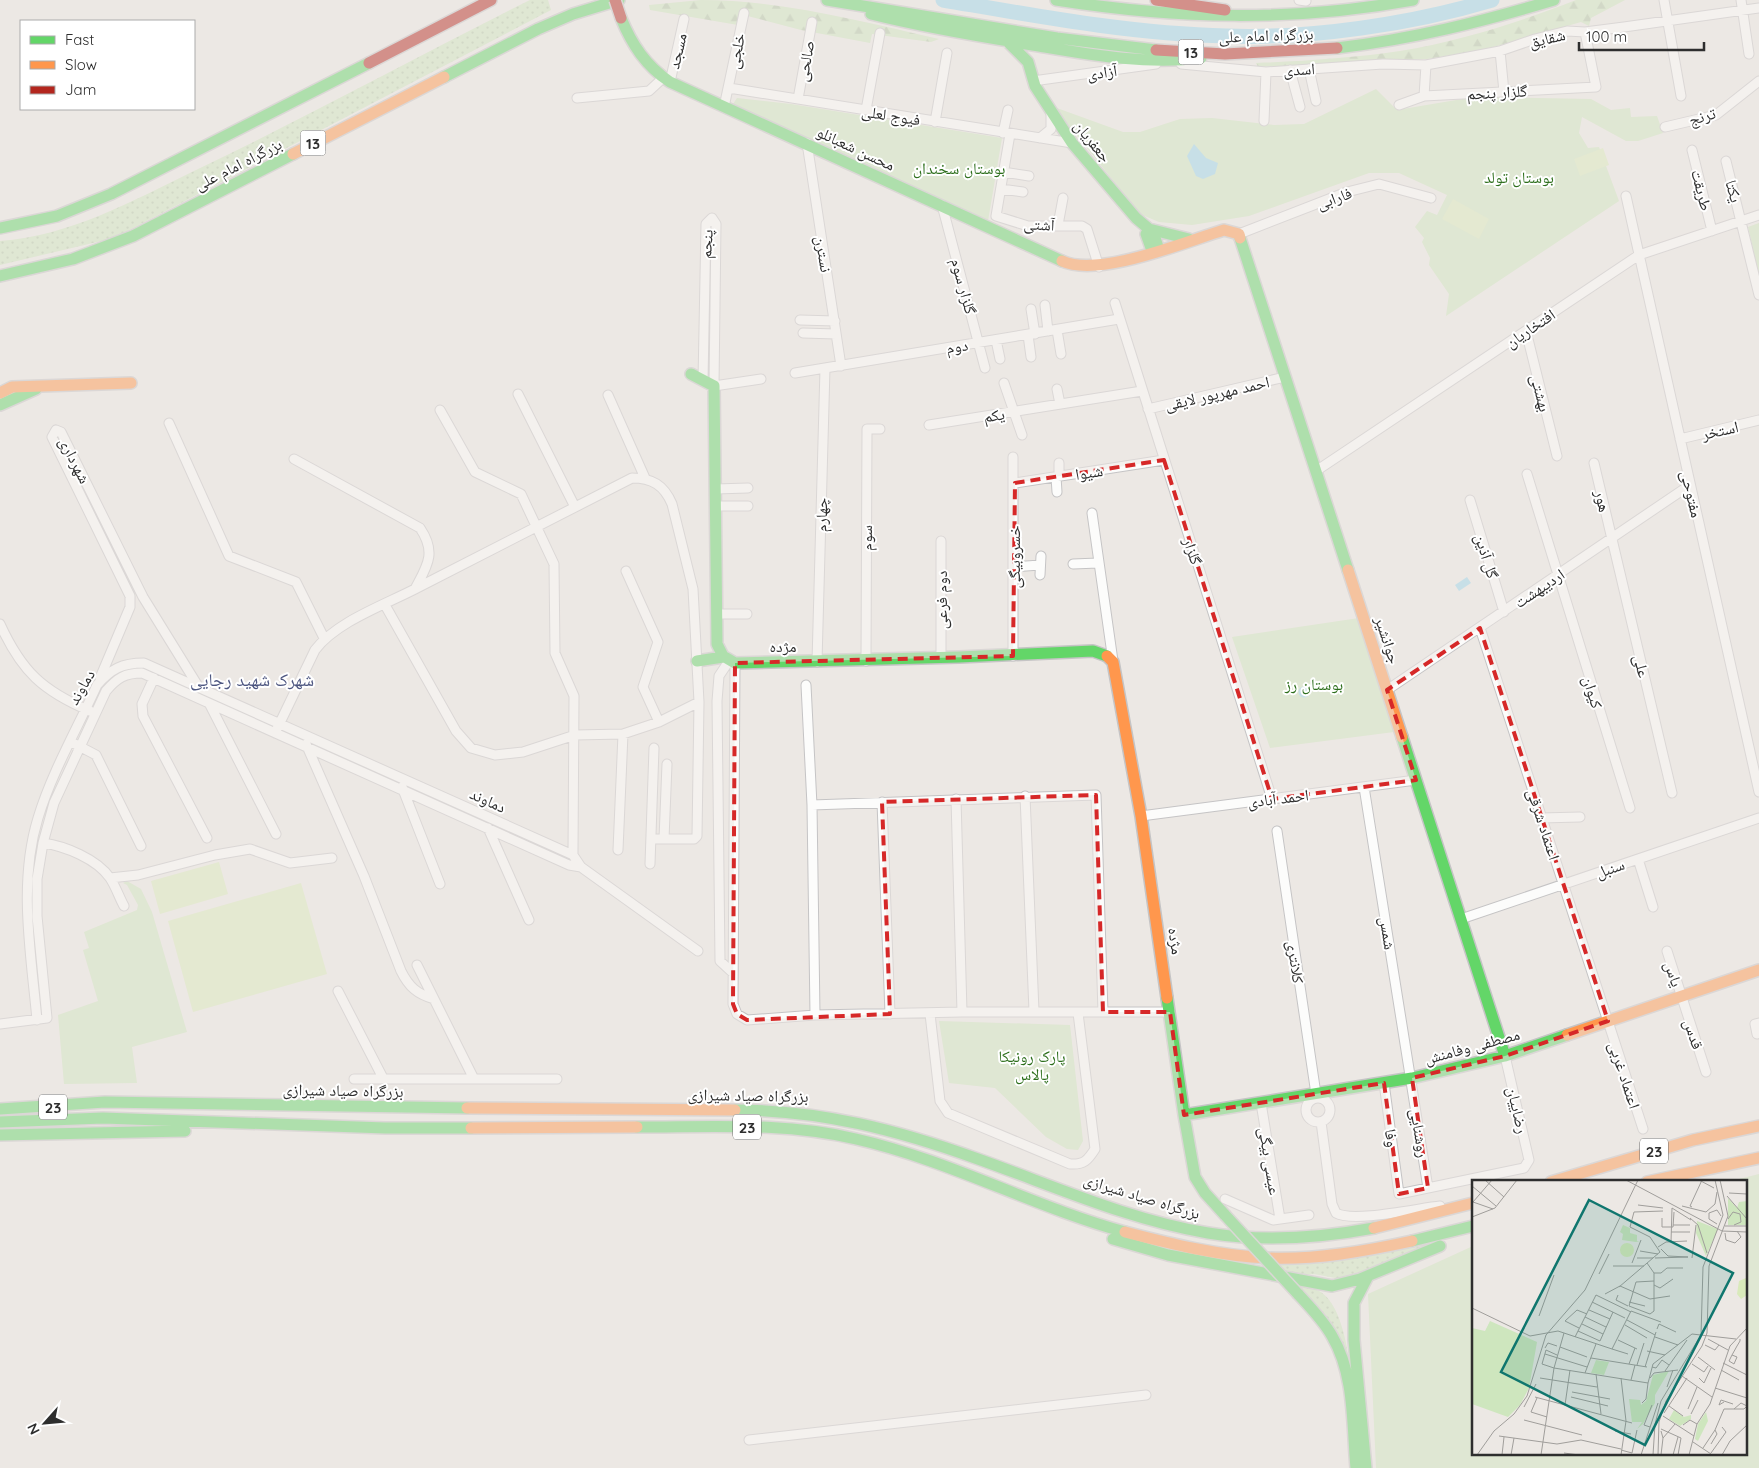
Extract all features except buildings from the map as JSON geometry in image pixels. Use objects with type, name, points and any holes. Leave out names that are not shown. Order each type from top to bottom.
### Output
[{"type":"main road","name":"بزرگراه امام علی","points":[[0,228],[59,214],[102,199],[491,0]]},
{"type":"main road","name":"محسن شعبانلو","points":[[615,0],[636,52],[666,80],[1068,264],[1099,267],[1224,230],[1239,234]]},
{"type":"main road","name":"بزرگراه امام علی","points":[[1,276],[73,259],[132,236],[538,29],[573,14],[619,0]]},
{"type":"main road","points":[[817,0],[928,29],[1054,50],[1172,62],[1225,54]]},
{"type":"main road","name":"بزرگراه امام علی","points":[[826,0],[1057,38],[1167,51],[1225,54],[1330,49],[1371,44],[1475,24],[1554,0]]},
{"type":"main road","name":"بزرگراه امام علی","points":[[1056,0],[1127,10],[1207,17],[1277,17],[1359,9],[1413,0]]},
{"type":"main road","points":[[1156,0],[1277,17]]},
{"type":"main road","name":"جعفریان","points":[[1007,42],[1016,47],[1028,62],[1034,81],[1051,114],[1072,143],[1136,218],[1149,229]]},
{"type":"main road","points":[[1028,62],[1039,54],[1054,50]]},
{"type":"main road","points":[[1149,229],[1190,239]]},
{"type":"main road","points":[[1149,229],[1153,232],[1158,247],[1155,251]]},
{"type":"main road","name":"جوانشیر","points":[[1239,234],[1505,1056]]},
{"type":"main road","points":[[691,374],[708,383],[715,489],[717,644],[729,660]]},
{"type":"main road","points":[[0,393],[12,387],[131,383]]},
{"type":"main road","points":[[0,405],[45,386]]},
{"type":"main road","name":"مژده","points":[[697,662],[729,660],[866,661],[1093,651],[1104,653],[1113,662],[1141,816],[1184,1115],[1195,1177],[1205,1193],[1327,1328],[1343,1361],[1347,1377],[1356,1468]]},
{"type":"main road","name":"مصطفی وفامنش","points":[[1184,1115],[1304,1095],[1323,1096],[1412,1078],[1505,1056],[1759,970]]},
{"type":"main road","points":[[0,1098],[74,1098],[105,1102]]},
{"type":"main road","name":"بزرگراه صیاد شیرازی","points":[[0,1109],[105,1102],[384,1108],[780,1110],[815,1113],[863,1122],[908,1134],[1171,1225],[1250,1237],[1313,1236],[1387,1227],[1472,1203]]},
{"type":"main road","points":[[1615,1163],[1641,1145],[1759,1116]]},
{"type":"main road","name":"بزرگراه صیاد شیرازی","points":[[0,1122],[103,1118],[385,1128],[748,1127],[808,1131],[855,1139],[905,1152],[1032,1200],[1142,1237],[1254,1258],[1310,1257],[1366,1251],[1472,1228]]},
{"type":"main road","name":"23","points":[[1558,1180],[1693,1140],[1759,1126]]},
{"type":"main road","points":[[0,1134],[385,1128]]},
{"type":"main road","points":[[1745,1129],[1759,1130]]},
{"type":"main road","name":"23","points":[[1656,1180],[1759,1158]]},
{"type":"main road","points":[[1032,1200],[1089,1230],[1137,1248],[1332,1286],[1367,1278],[1418,1252],[1444,1245],[1472,1229]]},
{"type":"main road","points":[[1366,1468],[1354,1340],[1354,1303],[1367,1278]]},
{"type":"street","points":[[1664,0],[1682,96]]},
{"type":"street","points":[[1741,0],[1749,54]]},
{"type":"street","name":"شقایق","points":[[1426,65],[1500,51],[1550,34],[1567,31],[1585,32],[1759,8]]},
{"type":"street","name":"خلجی","points":[[729,88],[744,13]]},
{"type":"street","name":"مسجد","points":[[666,80],[684,19]]},
{"type":"street","name":"صالحی","points":[[798,99],[812,22]]},
{"type":"street","name":"گلزار پنجم","points":[[1399,105],[1424,96],[1596,87],[1585,32]]},
{"type":"street","points":[[866,110],[880,33]]},
{"type":"street","points":[[1500,51],[1504,92]]},
{"type":"street","points":[[935,122],[947,53]]},
{"type":"street","name":"اسدی","points":[[1172,62],[1266,72],[1383,64],[1426,65]]},
{"type":"street","name":"آزادی","points":[[1034,81],[1172,62]]},
{"type":"street","points":[[1424,96],[1426,65]]},
{"type":"street","points":[[1308,69],[1316,101]]},
{"type":"street","points":[[1290,70],[1300,106]]},
{"type":"street","points":[[1264,121],[1266,72]]},
{"type":"street","points":[[577,98],[649,91],[666,80]]},
{"type":"street","name":"ترنج","points":[[1665,127],[1716,115],[1759,81]]},
{"type":"street","points":[[724,107],[729,88]]},
{"type":"street","name":"فیوج لعلی","points":[[729,88],[1072,143]]},
{"type":"street","points":[[1008,110],[1000,188],[1023,192]]},
{"type":"street","points":[[1040,138],[1051,129],[1051,114]]},
{"type":"street","name":"نسترن","points":[[807,143],[842,366]]},
{"type":"street","name":"طریقت","points":[[1692,150],[1712,231]]},
{"type":"street","name":"یکتا","points":[[1726,161],[1759,295]]},
{"type":"street","points":[[1003,172],[1029,176]]},
{"type":"street","name":"فارابی","points":[[1239,234],[1347,192],[1380,184],[1431,198]]},
{"type":"street","name":"آشتی","points":[[1000,188],[996,216],[1028,226],[1082,226],[1087,229],[1099,267]]},
{"type":"street","name":"مفتوحی","points":[[1626,196],[1759,792]]},
{"type":"street","points":[[1058,225],[1062,198]]},
{"type":"street","name":"گلزار سوم","points":[[942,205],[986,368]]},
{"type":"street","name":"افتخاریان","points":[[1316,471],[1639,256],[1759,216]]},
{"type":"street","name":"پنجم","points":[[712,218],[716,224],[708,383],[706,224],[712,218]]},
{"type":"street","name":"گلزار","points":[[1115,303],[1272,799]]},
{"type":"street","points":[[1045,305],[1061,354]]},
{"type":"street","points":[[1031,309],[1031,357]]},
{"type":"street","name":"دوم","points":[[795,373],[1119,319]]},
{"type":"street","points":[[800,320],[835,321]]},
{"type":"street","name":"بهشتی","points":[[1526,331],[1557,456]]},
{"type":"street","points":[[803,333],[836,334]]},
{"type":"street","points":[[996,340],[1000,359]]},
{"type":"street","name":"چهارم","points":[[817,662],[824,368]]},
{"type":"street","name":"احمد مهرپور لایقی","points":[[1148,409],[1285,377]]},
{"type":"street","points":[[708,383],[761,379]]},
{"type":"street","points":[[1004,384],[1022,435]]},
{"type":"street","points":[[1057,389],[1060,404]]},
{"type":"street","name":"یکم","points":[[929,425],[1142,390]]},
{"type":"street","points":[[518,394],[575,507]]},
{"type":"street","points":[[608,395],[645,478]]},
{"type":"street","points":[[440,410],[475,472],[520,494],[554,564],[554,652],[574,696],[573,855]]},
{"type":"street","name":"استخر","points":[[1680,439],[1759,420]]},
{"type":"street","points":[[169,423],[229,556],[296,582],[324,638]]},
{"type":"street","name":"سوم","points":[[866,661],[866,429],[880,429]]},
{"type":"street","name":"شهرداری","points":[[131,602],[118,570],[52,437],[56,430],[61,432],[143,596],[199,687]]},
{"type":"street","name":"خسروبیگی","points":[[1013,457],[1013,656]]},
{"type":"street","points":[[294,459],[420,528],[428,539],[430,552],[428,565],[415,590]]},
{"type":"street","name":"شیوا","points":[[1014,483],[1164,460]]},
{"type":"street","points":[[1057,492],[1059,463]]},
{"type":"street","name":"هور","points":[[1594,463],[1612,539]]},
{"type":"street","name":"کیوان","points":[[1527,474],[1630,808]]},
{"type":"street","points":[[275,733],[315,650],[324,638],[632,478],[645,478],[657,482],[666,492],[672,504],[693,589],[699,702],[697,836],[694,839],[651,839]]},
{"type":"street","name":"اردیبهشت","points":[[1387,690],[1690,485]]},
{"type":"street","points":[[715,489],[748,488]]},
{"type":"street","name":"گل آذین","points":[[1470,500],[1504,612]]},
{"type":"street","points":[[715,506],[748,506]]},
{"type":"street","name":"مژده","points":[[1092,513],[1113,662]]},
{"type":"street","name":"علی","points":[[1612,539],[1672,793]]},
{"type":"street","name":"دوم فرعی","points":[[941,541],[941,658]]},
{"type":"street","points":[[1073,564],[1098,563]]},
{"type":"street","points":[[118,570],[129,565]]},
{"type":"street","points":[[1014,567],[1040,566]]},
{"type":"street","points":[[626,571],[658,642],[643,687],[659,722]]},
{"type":"street","points":[[97,685],[131,602],[143,596]]},
{"type":"street","points":[[385,605],[456,730],[471,748],[495,755],[523,752],[575,735],[623,734],[659,722],[699,702]]},
{"type":"street","points":[[717,614],[747,614]]},
{"type":"street","name":"اعتماد شرقی","points":[[1480,628],[1608,1021]]},
{"type":"street","points":[[1,629],[25,668],[44,688],[95,713]]},
{"type":"street","points":[[729,660],[719,676],[717,702],[720,961],[732,973]]},
{"type":"street","points":[[729,660],[732,1004],[737,1014],[747,1020],[815,1015],[962,1012],[1170,1012]]},
{"type":"street","name":"دماوند","points":[[581,867],[569,864],[154,678],[142,673],[128,673],[115,679],[106,691],[54,803],[43,842],[37,879],[37,916],[47,1018],[37,1020],[27,917],[27,879],[37,820],[97,685],[109,671],[126,663],[144,663],[573,855],[581,867],[698,951]]},
{"type":"street","points":[[154,678],[142,704],[143,716],[207,838]]},
{"type":"street","points":[[806,685],[812,805],[815,1015]]},
{"type":"street","points":[[209,703],[276,834]]},
{"type":"street","points":[[618,850],[623,734]]},
{"type":"street","points":[[309,737],[305,746],[364,876],[401,971],[408,984],[419,994],[434,999]]},
{"type":"street","points":[[71,742],[96,755],[141,846]]},
{"type":"street","points":[[650,864],[654,748]]},
{"type":"street","points":[[664,839],[667,764]]},
{"type":"street","points":[[405,780],[401,789],[440,884]]},
{"type":"street","name":"احمد آبادی","points":[[1141,816],[1416,780]]},
{"type":"street","name":"شمس","points":[[1364,787],[1412,1078]]},
{"type":"street","points":[[812,805],[1096,795],[1103,1012]]},
{"type":"street","points":[[1025,796],[1034,1011]]},
{"type":"street","points":[[956,799],[962,1012]]},
{"type":"street","points":[[882,802],[890,1014]]},
{"type":"street","points":[[1541,818],[1580,817]]},
{"type":"street","name":"سنبل","points":[[1461,919],[1759,818]]},
{"type":"street","points":[[488,828],[529,920]]},
{"type":"street","name":"کلانتری","points":[[1277,831],[1323,1096]]},
{"type":"street","points":[[43,842],[59,846],[89,860],[110,878],[124,906]]},
{"type":"street","points":[[110,878],[138,875],[215,855],[250,850],[290,863],[332,858]]},
{"type":"street","points":[[1638,859],[1653,906]]},
{"type":"street","name":"یاس","points":[[1667,951],[1682,996]]},
{"type":"street","points":[[417,965],[473,1077]]},
{"type":"street","points":[[338,991],[384,1078]]},
{"type":"street","name":"قدس","points":[[1682,996],[1706,1072]]},
{"type":"street","points":[[930,1014],[940,1101],[948,1113],[1070,1164],[1080,1164],[1088,1160],[1095,1148],[1078,1013]]},
{"type":"street","points":[[0,1024],[37,1020]]},
{"type":"street","name":"اعتماد غربی","points":[[1608,1021],[1643,1129]]},
{"type":"street","points":[[1757,1034],[1755,1024],[1759,1023]]},
{"type":"street","name":"رضاییان","points":[[1428,1188],[1524,1168],[1528,1164],[1505,1056]]},
{"type":"street","points":[[354,1079],[473,1077],[557,1079]]},
{"type":"street","name":"روشنایی","points":[[1412,1078],[1428,1188]]},
{"type":"street","name":"وفا","points":[[1384,1083],[1399,1194],[1428,1188]]},
{"type":"street","points":[[1304,1095],[1310,1119],[1321,1122]]},
{"type":"street","points":[[1306,1109],[1309,1102],[1323,1096],[1329,1114],[1321,1122]]},
{"type":"street","name":"عیسی بیگی","points":[[1261,1103],[1280,1219]]},
{"type":"street","points":[[1321,1122],[1333,1209],[1336,1213],[1346,1216],[1394,1214],[1423,1208],[1472,1203]]},
{"type":"street","points":[[1225,1199],[1273,1220],[1309,1215]]},
{"type":"street","points":[[749,1440],[1146,1395]]},
{"type":"highlighted area","points":[[1164,460],[1272,799],[1416,780],[1387,690],[1480,628],[1608,1021],[1505,1056],[1412,1078],[1428,1188],[1399,1194],[1384,1083],[1184,1115],[1170,1012],[1103,1012],[1096,795],[882,802],[890,1014],[747,1020],[737,1014],[733,1004],[735,663],[1013,656],[1015,483]]},
{"type":"green space","points":[[530,0],[548,0],[551,10],[114,238],[0,265],[0,241],[26,238],[76,225],[124,205],[278,129]]},
{"type":"green space","points":[[701,0],[731,1],[791,8],[939,39],[931,42],[872,34],[870,43],[801,30],[740,14],[738,25],[650,10],[649,5]]},
{"type":"green space","points":[[1576,0],[1625,0],[1591,18],[1589,26],[1581,22],[1483,50],[1427,59],[1258,67],[1256,63],[1346,57],[1423,47],[1490,30]]},
{"type":"green space","name":"بوستان تولد","points":[[1376,89],[1397,110],[1474,97],[1591,99],[1611,110],[1630,108],[1631,117],[1657,116],[1663,133],[1638,141],[1626,141],[1582,117],[1579,133],[1588,148],[1599,147],[1619,201],[1446,316],[1449,294],[1429,265],[1430,258],[1422,242],[1424,238],[1415,227],[1427,211],[1437,215],[1447,195],[1399,173],[1369,173],[1249,216],[1192,225],[1159,222],[1140,214],[1054,107],[1123,132],[1140,132],[1180,119],[1212,118],[1274,125],[1304,124]]},
{"type":"green space","name":"بوستان سخندان","points":[[737,98],[791,104],[1002,138],[988,221],[733,104]]},
{"type":"green space","points":[[1603,148],[1609,165],[1580,176],[1574,159]]},
{"type":"green space","points":[[1453,199],[1489,219],[1479,239],[1442,219]]},
{"type":"green space","points":[[1759,223],[1759,275],[1748,227]]},
{"type":"green space","name":"بوستان رز","points":[[1359,618],[1394,732],[1270,748],[1232,637]]},
{"type":"green space","points":[[219,862],[228,894],[160,914],[151,881]]},
{"type":"green space","points":[[127,881],[141,889],[152,912],[187,1032],[132,1047],[137,1083],[64,1084],[58,1015],[98,1001],[83,950],[89,948],[84,932],[137,910],[138,905],[127,885],[123,883]]},
{"type":"green space","points":[[301,883],[327,974],[193,1012],[168,921]]},
{"type":"green space","name":"پارک رونیکا پالاس","points":[[939,1021],[1070,1025],[1083,1141],[1078,1150],[1067,1149],[1046,1137],[995,1088],[949,1083]]},
{"type":"green space","points":[[1759,1174],[1759,1468],[1376,1468],[1368,1294],[1472,1246],[1472,1456],[1746,1456],[1746,1180],[1735,1180]]},
{"type":"green space","points":[[1443,1241],[1352,1281],[1314,1274],[1288,1276],[1276,1263]]},
{"type":"green space","points":[[1296,1284],[1319,1291],[1332,1304],[1341,1325],[1350,1366],[1340,1340],[1329,1320]]},
{"type":"water","points":[[1194,144],[1206,158],[1218,163],[1215,174],[1203,179],[1196,176],[1187,156]]},
{"type":"water","points":[[1467,577],[1471,583],[1459,591],[1455,585]]},
{"type":"water","points":[[1302,687],[1306,687],[1309,692],[1308,696],[1302,697],[1299,694],[1299,690]]},
{"type":"waterway","points":[[943,0],[1120,28],[1191,35],[1227,36],[1293,35],[1361,28],[1429,16],[1492,0]]},
{"type":"traffic: fast","points":[[444,77],[538,29],[573,14],[619,0]]},
{"type":"traffic: fast","points":[[827,0],[1057,38],[1156,50]]},
{"type":"traffic: fast","points":[[1056,0],[1146,11],[1234,15],[1279,15],[1323,12],[1413,0]]},
{"type":"traffic: fast","points":[[1337,48],[1393,40],[1447,29],[1554,0]]},
{"type":"traffic: fast","points":[[871,14],[955,32],[1099,56],[1140,60],[1201,58]]},
{"type":"traffic: fast","points":[[621,18],[630,37],[647,62],[670,82],[1062,261]]},
{"type":"traffic: fast","points":[[1009,43],[1028,62],[1035,86],[1072,143],[1136,218],[1149,229],[1189,239]]},
{"type":"traffic: fast","points":[[0,228],[57,216],[111,194],[369,63]]},
{"type":"traffic: fast","points":[[0,276],[73,259],[133,236],[293,154]]},
{"type":"traffic: fast","points":[[1149,229],[1153,232],[1158,247],[1155,251],[1151,248],[1146,234],[1149,229]]},
{"type":"traffic: fast","points":[[1240,238],[1348,570]]},
{"type":"traffic: fast","points":[[691,374],[714,386],[717,644],[723,656],[735,663],[959,657],[1093,651],[1107,656]]},
{"type":"traffic: fast","points":[[0,405],[36,389]]},
{"type":"traffic: fast","points":[[697,661],[723,657]]},
{"type":"traffic: fast","points":[[1402,737],[1505,1056]]},
{"type":"traffic: fast","points":[[1167,998],[1184,1115],[1412,1078],[1505,1056],[1567,1035]]},
{"type":"traffic: fast","points":[[0,1109],[105,1102],[467,1108]]},
{"type":"traffic: fast","points":[[735,1110],[767,1111],[829,1118],[889,1131],[948,1149],[1149,1220],[1208,1233],[1228,1236],[1291,1238],[1374,1228]]},
{"type":"traffic: fast","points":[[1184,1115],[1195,1177],[1205,1193],[1225,1215]]},
{"type":"traffic: fast","points":[[0,1122],[103,1118],[385,1128],[471,1128]]},
{"type":"traffic: fast","points":[[637,1127],[720,1126],[775,1128],[802,1130],[856,1139],[924,1159],[1091,1222],[1125,1232]]},
{"type":"traffic: fast","points":[[0,1135],[185,1131]]},
{"type":"traffic: fast","points":[[1225,1215],[1298,1294]]},
{"type":"traffic: fast","points":[[1412,1241],[1472,1226]]},
{"type":"traffic: fast","points":[[1113,1239],[1168,1255],[1332,1286],[1360,1279],[1440,1246]]},
{"type":"traffic: fast","points":[[1366,1468],[1354,1340],[1354,1303],[1367,1278]]},
{"type":"traffic: fast","points":[[1298,1294],[1332,1336],[1345,1367],[1351,1400],[1356,1468]]},
{"type":"traffic: slow","points":[[293,154],[444,77]]},
{"type":"traffic: slow","points":[[1062,261],[1078,265],[1119,262],[1165,250],[1224,230],[1239,234],[1240,238]]},
{"type":"traffic: slow","points":[[0,393],[12,387],[131,383]]},
{"type":"traffic: slow","points":[[1348,570],[1402,737]]},
{"type":"traffic: slow","points":[[1107,656],[1113,662],[1141,816],[1167,998]]},
{"type":"traffic: slow","points":[[1567,1035],[1759,970]]},
{"type":"traffic: slow","points":[[467,1108],[735,1110]]},
{"type":"traffic: slow","points":[[1558,1180],[1693,1140],[1759,1126]]},
{"type":"traffic: slow","points":[[471,1128],[637,1127]]},
{"type":"traffic: slow","points":[[1656,1180],[1759,1158]]},
{"type":"traffic: slow","points":[[1374,1228],[1472,1203]]},
{"type":"traffic: slow","points":[[1125,1232],[1214,1252],[1268,1258],[1304,1258],[1341,1254],[1412,1241]]},
{"type":"traffic: jam","points":[[369,63],[491,0]]},
{"type":"traffic: jam","points":[[615,0],[621,18]]},
{"type":"traffic: jam","points":[[1156,0],[1225,10]]},
{"type":"traffic: jam","points":[[1156,50],[1225,54],[1337,48]]},
{"type":"district","name":"شهرک شهید رجایی","points":[[252,679]]}]
